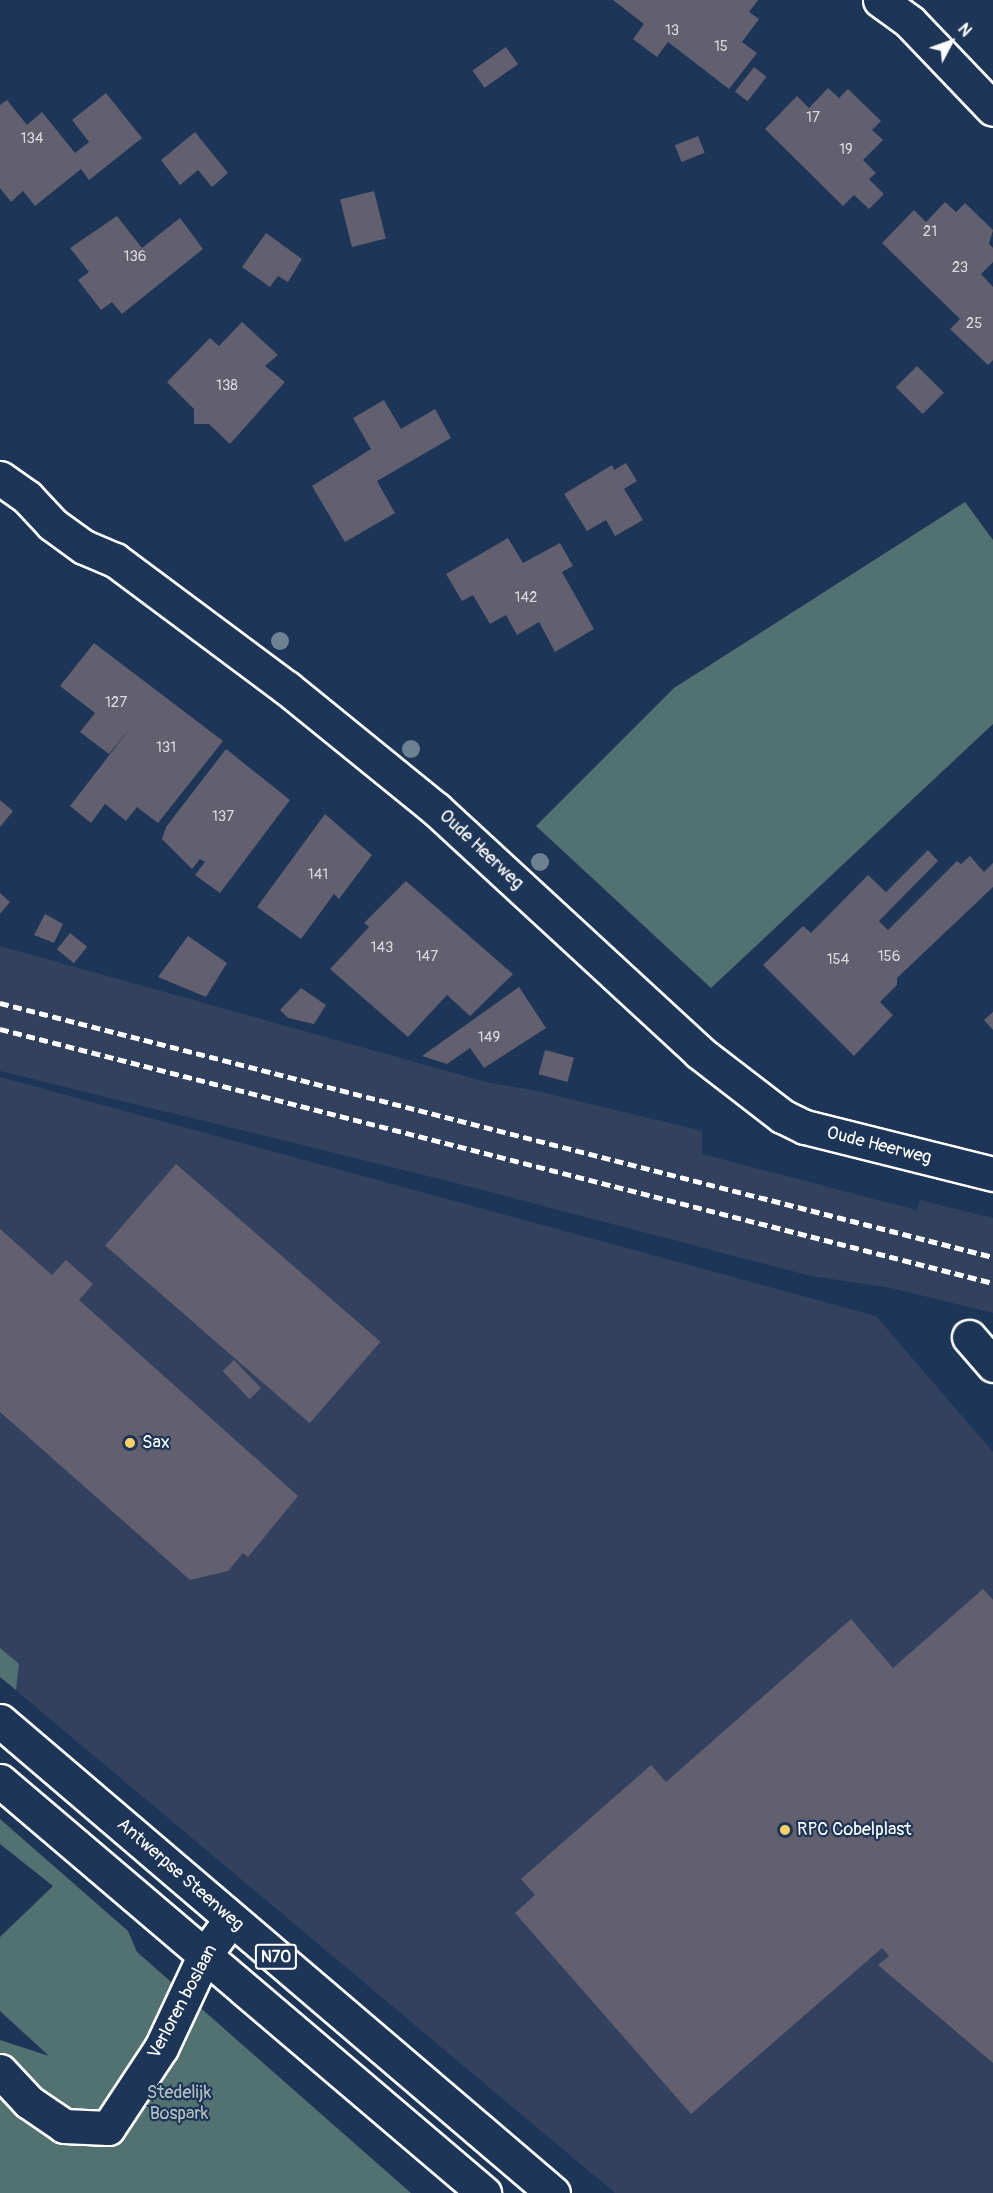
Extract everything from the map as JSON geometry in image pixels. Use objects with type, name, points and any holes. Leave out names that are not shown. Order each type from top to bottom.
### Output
[{"type":"street","points":[[880,0],[910,22],[993,109]]},
{"type":"street","name":"Oude Heerweg","points":[[0,478],[27,497],[52,524],[84,548],[115,560],[287,688],[436,809],[707,1060],[782,1116],[805,1127],[988,1172]]},
{"type":"street","points":[[969,1337],[993,1365]]},
{"type":"street","name":"Antwerpse Steenweg","points":[[0,1721],[553,2193]]},
{"type":"street","name":"N70","points":[[0,1781],[484,2193]]},
{"type":"street","name":"Verloren boslaan","points":[[0,2071],[29,2102],[64,2126],[108,2128],[161,2048],[204,1956],[231,1919]]},
{"type":"shaded area","points":[[0,946],[490,1083],[538,1091],[702,1131],[702,1154],[917,1210],[920,1200],[993,1218],[993,1313],[891,1288],[811,1276],[448,1181],[0,1071]]},
{"type":"shaded area","points":[[0,1077],[876,1316],[993,1452],[993,2193],[615,2193],[0,1677]]},
{"type":"green space","points":[[965,502],[993,540],[993,724],[711,988],[536,826],[674,688]]},
{"type":"green space","points":[[0,1648],[19,1664],[16,1690],[0,1677]]},
{"type":"green space","name":"Stedelijk Bospark","points":[[0,1819],[128,1931],[137,1952],[411,2193],[0,2193],[0,2040],[49,2056],[0,2011],[0,1937],[53,1886],[0,1844]]},
{"type":"building","points":[[613,0],[758,0],[749,12],[759,19],[742,42],[757,53],[729,89],[668,42],[657,57],[633,39],[644,24]]},
{"type":"building","points":[[506,47],[518,64],[484,88],[472,71]]},
{"type":"building","points":[[754,67],[767,77],[748,101],[735,91]]},
{"type":"building","points":[[828,88],[839,98],[848,89],[881,121],[872,130],[883,140],[863,160],[876,173],[869,179],[884,194],[869,209],[854,195],[843,206],[765,129],[797,96],[809,108]]},
{"type":"building","points":[[106,93],[142,138],[89,180],[81,169],[35,206],[23,191],[11,202],[0,188],[0,105],[7,100],[27,125],[42,112],[75,153],[89,142],[72,120]]},
{"type":"building","points":[[195,132],[228,173],[212,187],[198,170],[180,185],[161,160]]},
{"type":"building","points":[[698,136],[705,153],[682,162],[675,145]]},
{"type":"building","points":[[374,191],[386,239],[352,247],[340,199]]},
{"type":"building","points":[[945,202],[956,212],[965,203],[993,230],[989,244],[993,248],[993,262],[981,274],[993,287],[993,360],[988,365],[950,329],[960,319],[882,243],[914,210],[926,222]]},
{"type":"building","points":[[117,216],[142,248],[180,218],[203,249],[122,314],[112,302],[101,310],[78,280],[89,272],[70,248]]},
{"type":"building","points":[[266,233],[302,259],[288,282],[278,276],[270,287],[242,267]]},
{"type":"building","points":[[242,322],[278,355],[265,366],[285,382],[230,444],[209,424],[194,424],[194,409],[167,382],[210,338],[219,346]]},
{"type":"building","points":[[917,366],[944,393],[923,414],[896,387]]},
{"type":"building","points":[[384,400],[401,429],[435,409],[451,438],[377,481],[395,513],[345,542],[312,486],[371,449],[353,418]]},
{"type":"building","points":[[626,463],[637,481],[624,489],[643,520],[615,536],[606,520],[587,531],[564,494],[612,465],[614,470]]},
{"type":"building","points":[[508,538],[523,563],[560,543],[573,566],[562,572],[594,629],[555,652],[539,622],[517,635],[506,615],[490,624],[473,595],[462,601],[446,574]]},
{"type":"building","points":[[94,643],[223,741],[158,823],[137,807],[126,821],[105,804],[91,823],[70,806],[131,727],[109,754],[80,732],[95,713],[60,686]]},
{"type":"building","points":[[226,749],[290,800],[220,893],[195,875],[205,862],[200,859],[192,869],[162,839],[166,827]]},
{"type":"building","points":[[0,800],[13,811],[0,827]]},
{"type":"building","points":[[325,814],[372,855],[339,899],[334,894],[301,939],[257,907]]},
{"type":"building","points":[[928,850],[938,861],[879,921],[888,930],[957,861],[961,864],[970,856],[984,872],[993,863],[993,887],[897,978],[897,985],[880,1002],[893,1015],[854,1056],[763,965],[803,926],[811,933],[868,875],[886,892]]},
{"type":"building","points":[[406,881],[513,974],[470,1016],[447,995],[408,1037],[330,969],[369,927],[364,923]]},
{"type":"building","points":[[0,893],[10,902],[0,914]]},
{"type":"building","points":[[45,914],[63,924],[54,943],[34,935]]},
{"type":"building","points":[[70,933],[87,947],[74,963],[57,949]]},
{"type":"building","points":[[188,936],[227,963],[206,997],[158,977]]},
{"type":"building","points":[[519,987],[546,1028],[484,1068],[470,1048],[447,1064],[422,1056]]},
{"type":"building","points":[[301,988],[326,1005],[314,1024],[288,1018],[280,1010]]},
{"type":"building","points":[[993,1012],[993,1030],[984,1020]]},
{"type":"building","points":[[545,1050],[574,1058],[568,1082],[539,1074]]},
{"type":"building","points":[[176,1164],[381,1342],[310,1423],[105,1246]]},
{"type":"building","points":[[0,1229],[52,1275],[66,1260],[93,1284],[79,1300],[298,1496],[248,1557],[243,1553],[228,1571],[190,1580],[0,1412]]},
{"type":"building","points":[[234,1360],[261,1388],[250,1399],[222,1371]]},
{"type":"building","name":"RPC Cobelplast","points":[[983,1589],[993,1600],[993,2063],[878,1965],[889,1956],[882,1948],[691,2114],[515,1913],[535,1895],[521,1879],[651,1765],[666,1782],[851,1619],[893,1668]]},
{"type":"railway","points":[[0,1003],[993,1257]]},
{"type":"railway","points":[[0,1029],[993,1283]]},
{"type":"place","name":"Sax","points":[[130,1443]]},
{"type":"place","name":"RPC Cobelplast","points":[[785,1830]]}]
